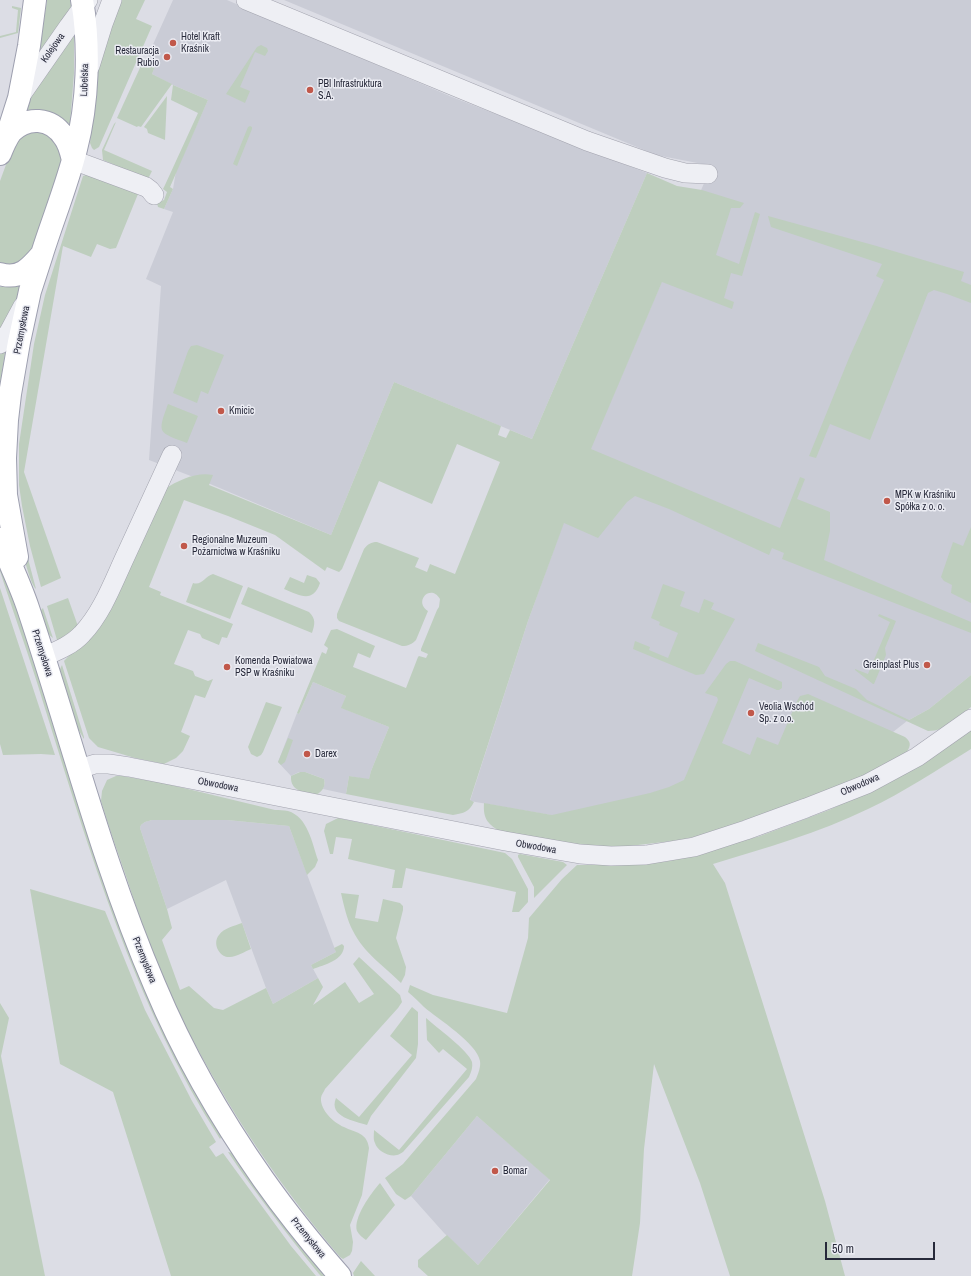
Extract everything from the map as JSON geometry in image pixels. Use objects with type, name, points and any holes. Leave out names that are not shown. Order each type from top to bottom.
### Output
[{"type":"main road","points":[[3,147],[19,98],[29,46],[35,0]]},
{"type":"main road","name":"Lubelska","points":[[42,254],[73,160],[83,118],[86,85],[87,41],[84,2]]},
{"type":"main road","points":[[3,147],[11,133],[20,124],[28,121],[44,122],[54,126],[65,137],[73,160]]},
{"type":"main road","points":[[0,274],[13,276],[19,274],[32,266],[42,254]]},
{"type":"main road","points":[[30,291],[42,254]]},
{"type":"main road","name":"Przemysłowa","points":[[27,605],[8,511],[5,458],[10,394],[30,291]]},
{"type":"main road","name":"Przemysłowa","points":[[0,539],[27,605],[110,866],[137,942],[155,986],[182,1043],[212,1099],[253,1164],[304,1233],[340,1276]]},
{"type":"street","points":[[86,85],[97,44],[112,0]]},
{"type":"street","points":[[246,0],[587,141],[678,172],[708,174]]},
{"type":"street","name":"Kolejowa","points":[[19,98],[84,2]]},
{"type":"street","points":[[73,160],[146,187],[154,195]]},
{"type":"street","points":[[0,344],[16,320],[30,291]]},
{"type":"street","points":[[43,657],[59,651],[74,642],[91,624],[114,582],[172,455]]},
{"type":"street","name":"Obwodowa","points":[[79,769],[95,764],[109,764],[129,767],[505,841],[580,854],[611,856],[646,855],[694,847],[746,830],[867,784],[917,757],[971,719]]},
{"type":"shaded area","points":[[173,0],[227,0],[452,97],[647,173],[532,439],[394,382],[331,535],[196,478],[149,460],[161,286],[146,279],[173,212],[164,209],[173,189],[176,171],[208,100],[152,74],[156,64],[146,60]]},
{"type":"shaded area","points":[[284,0],[971,0],[971,675],[929,709],[907,721],[893,732],[831,762],[579,820],[470,801],[528,621],[590,449],[708,174],[708,165],[656,155]]},
{"type":"shaded area","points":[[313,682],[346,696],[342,708],[389,727],[371,771],[369,780],[349,776],[346,794],[323,789],[325,783],[324,779],[305,772],[299,772],[291,776],[278,762],[297,713],[299,714]]},
{"type":"shaded area","points":[[152,820],[227,820],[289,826],[336,952],[311,965],[318,978],[273,1004],[226,880],[167,909],[140,828],[145,822]]},
{"type":"shaded area","points":[[477,1116],[550,1179],[478,1265],[444,1233],[411,1196]]},
{"type":"green space","points":[[47,0],[70,0],[72,11],[39,54]]},
{"type":"green space","points":[[121,0],[145,0],[136,19],[152,26],[99,147],[94,150],[90,143],[95,80],[106,41]]},
{"type":"green space","points":[[12,6],[21,8],[18,33],[0,38],[0,36],[16,32],[18,10],[12,8]]},
{"type":"green space","points":[[74,31],[74,73],[70,124],[57,115],[45,111],[37,110],[25,113],[29,97]]},
{"type":"green space","points":[[261,45],[267,48],[268,51],[265,56],[255,52],[240,87],[250,91],[245,103],[226,94],[257,47]]},
{"type":"green space","points":[[144,59],[156,64],[152,74],[172,84],[141,127],[137,127],[117,118]]},
{"type":"green space","points":[[173,85],[208,100],[170,187],[173,189],[164,209],[158,207],[157,203],[164,200],[167,192],[163,189],[198,113],[171,100]]},
{"type":"green space","points":[[167,96],[165,140],[148,133],[147,129],[144,127]]},
{"type":"green space","points":[[116,122],[104,150],[152,171],[148,179],[103,160],[102,150]]},
{"type":"green space","points":[[250,126],[252,129],[237,166],[233,164],[248,127]]},
{"type":"green space","points":[[34,129],[57,139],[62,160],[31,252],[21,263],[0,267],[0,181],[11,151],[23,134]]},
{"type":"green space","points":[[647,173],[677,186],[702,190],[744,203],[740,208],[731,208],[716,255],[739,264],[755,212],[760,214],[742,276],[731,273],[724,298],[734,302],[732,309],[662,282],[591,449],[780,528],[800,477],[805,479],[797,499],[830,512],[830,531],[824,560],[971,622],[971,633],[782,559],[784,553],[772,548],[769,555],[669,509],[635,496],[627,502],[598,538],[564,523],[528,621],[470,800],[474,802],[470,808],[463,813],[453,815],[346,794],[349,776],[369,779],[389,727],[341,708],[346,696],[313,682],[299,714],[297,713],[322,652],[326,654],[328,648],[324,645],[331,630],[337,629],[375,646],[370,658],[358,653],[353,667],[406,688],[418,657],[426,658],[428,654],[421,651],[421,649],[439,607],[440,599],[432,593],[425,595],[423,599],[422,603],[428,611],[416,640],[406,646],[402,646],[339,621],[337,614],[364,549],[371,543],[377,542],[419,558],[415,567],[427,572],[430,564],[455,574],[500,462],[457,444],[432,504],[379,481],[342,569],[339,572],[327,567],[325,571],[275,535],[184,500],[149,587],[161,592],[160,595],[233,624],[227,638],[222,637],[219,645],[202,638],[200,634],[188,630],[174,664],[193,671],[195,676],[208,681],[213,679],[205,698],[195,695],[181,732],[190,736],[183,751],[176,758],[164,764],[135,758],[98,747],[89,738],[64,661],[83,641],[165,489],[194,476],[207,474],[213,475],[209,485],[331,535],[394,382],[501,426],[498,435],[506,438],[510,430],[532,439]]},
{"type":"green space","points":[[89,174],[138,194],[116,248],[110,249],[97,244],[91,257],[63,246],[24,472],[61,578],[41,587],[30,546],[22,506],[19,485],[19,444],[34,344],[45,295],[83,176]]},
{"type":"green space","points":[[768,216],[964,272],[961,281],[971,285],[971,303],[934,290],[928,293],[870,440],[830,424],[816,458],[809,456],[849,358],[884,280],[876,276],[882,264],[771,227]]},
{"type":"green space","points":[[21,283],[13,312],[0,335],[0,287]]},
{"type":"green space","points":[[197,345],[224,355],[208,394],[201,391],[197,403],[173,393],[188,351],[191,346]]},
{"type":"green space","points":[[6,347],[0,384],[0,352]]},
{"type":"green space","points":[[168,404],[198,416],[187,443],[165,434],[162,431],[162,421]]},
{"type":"green space","points":[[16,495],[26,551],[36,589],[27,570],[17,526]]},
{"type":"green space","points":[[971,527],[971,603],[951,593],[952,585],[944,581],[941,577],[953,542],[963,546]]},
{"type":"green space","points":[[0,563],[29,646],[115,914],[138,975],[177,1057],[222,1136],[220,1139],[190,1088],[163,1035],[117,926],[78,815],[33,669],[0,571]]},
{"type":"green space","points":[[213,574],[243,586],[230,619],[186,602],[193,583],[199,583]]},
{"type":"green space","points":[[307,575],[316,578],[320,583],[314,594],[305,596],[295,594],[284,589],[290,577],[304,583]]},
{"type":"green space","points":[[663,584],[685,592],[680,606],[699,613],[704,599],[714,603],[711,609],[735,619],[704,674],[696,675],[633,649],[635,641],[650,647],[649,650],[668,658],[678,633],[659,625],[660,622],[651,618]]},
{"type":"green space","points":[[248,587],[309,612],[313,617],[314,622],[312,633],[241,604]]},
{"type":"green space","points":[[0,588],[55,755],[3,755],[0,744]]},
{"type":"green space","points":[[68,598],[79,629],[60,640],[57,640],[47,606]]},
{"type":"green space","points":[[43,608],[53,638],[46,630],[43,622],[41,610]]},
{"type":"green space","points":[[879,614],[896,621],[885,648],[886,655],[873,684],[855,669],[868,674],[890,622],[878,616]]},
{"type":"green space","points":[[758,643],[819,667],[825,676],[856,689],[867,700],[909,720],[929,709],[971,675],[971,707],[946,727],[928,731],[755,651]]},
{"type":"green space","points":[[730,661],[735,661],[782,682],[782,688],[777,690],[749,678],[722,743],[750,755],[757,737],[778,745],[797,701],[800,696],[808,694],[905,737],[910,745],[907,752],[876,770],[831,790],[719,831],[681,840],[612,848],[595,848],[499,831],[487,820],[484,813],[484,803],[552,815],[650,793],[684,780],[718,700],[717,697],[705,693],[726,664]]},
{"type":"green space","points":[[62,665],[84,739],[78,729],[59,671]]},
{"type":"green space","points":[[266,702],[282,707],[263,752],[257,757],[251,754],[248,747]]},
{"type":"green space","points":[[971,729],[971,749],[881,802],[849,818],[811,833],[713,864],[725,883],[825,1201],[845,1276],[730,1276],[700,1183],[654,1064],[644,1149],[640,1223],[632,1276],[428,1276],[418,1267],[418,1260],[447,1235],[478,1265],[550,1180],[477,1116],[411,1196],[405,1200],[396,1194],[385,1178],[403,1164],[476,1079],[480,1066],[480,1061],[472,1047],[465,1039],[424,1007],[408,992],[410,985],[433,995],[507,1013],[528,938],[529,918],[562,879],[577,865],[627,865],[669,861],[760,836],[829,810],[899,777]]},
{"type":"green space","points":[[288,738],[293,740],[285,762],[281,765],[278,762]]},
{"type":"green space","points":[[300,772],[305,772],[324,779],[325,784],[322,790],[316,795],[303,792],[296,788],[291,781],[291,776]]},
{"type":"green space","points":[[116,776],[163,783],[275,810],[288,811],[295,814],[305,825],[318,860],[315,867],[307,875],[289,826],[227,820],[152,820],[141,825],[140,828],[172,928],[162,940],[180,990],[189,986],[214,1008],[223,1010],[266,988],[273,1004],[318,978],[323,987],[313,1005],[345,982],[359,1003],[374,994],[353,964],[359,957],[400,995],[402,1002],[398,1008],[325,1089],[321,1097],[321,1103],[328,1116],[340,1125],[363,1136],[368,1143],[369,1148],[362,1195],[350,1225],[353,1242],[352,1251],[350,1255],[343,1259],[315,1227],[247,1132],[226,1099],[188,1031],[171,996],[147,938],[101,801],[102,791],[107,780]]},
{"type":"green space","points":[[338,818],[505,853],[512,859],[528,889],[528,902],[519,912],[512,912],[516,892],[406,868],[402,888],[392,888],[395,870],[348,859],[352,839],[336,837],[333,854],[330,854],[324,831],[326,824]]},
{"type":"green space","points":[[520,854],[563,862],[567,865],[534,898],[534,887],[518,857]]},
{"type":"green space","points":[[30,889],[105,911],[145,1010],[192,1101],[216,1142],[209,1147],[216,1157],[223,1153],[291,1246],[316,1276],[171,1276],[113,1092],[60,1064]]},
{"type":"green space","points":[[341,893],[359,895],[355,918],[378,922],[383,899],[400,903],[403,906],[396,938],[406,967],[405,975],[401,983],[362,946],[357,939],[349,922]]},
{"type":"green space","points":[[242,923],[251,949],[232,957],[226,957],[220,953],[218,949],[216,942],[217,938],[229,928]]},
{"type":"green space","points":[[342,944],[344,946],[341,955],[328,964],[313,969],[311,965],[336,952],[334,948]]},
{"type":"green space","points":[[0,1003],[9,1018],[1,1056],[45,1276],[0,1276]]},
{"type":"green space","points":[[412,1007],[418,1012],[418,1044],[416,1058],[371,1116],[367,1125],[350,1120],[339,1114],[336,1110],[336,1098],[359,1117],[412,1055],[390,1036]]},
{"type":"green space","points":[[426,1018],[452,1039],[470,1057],[472,1062],[472,1070],[469,1077],[403,1152],[397,1155],[387,1154],[378,1149],[376,1146],[374,1140],[374,1130],[399,1150],[467,1069],[443,1049],[439,1053],[427,1040]]},
{"type":"green space","points":[[228,1152],[232,1153],[274,1213],[325,1276],[321,1276],[319,1274],[295,1244]]},
{"type":"green space","points":[[380,1183],[395,1205],[366,1240],[357,1231],[356,1226],[360,1213]]},
{"type":"green space","points":[[361,1261],[375,1276],[354,1276],[353,1273]]},
{"type":"place","name":"Hotel Kraft Kraśnik","points":[[173,43]]},
{"type":"place","name":"Restauracja Rubio","points":[[167,57]]},
{"type":"place","name":"PBI Infrastruktura S.A.","points":[[310,90]]},
{"type":"place","name":"Kmicic","points":[[221,411]]},
{"type":"place","name":"MPK w Kraśniku Spółka z o. o.","points":[[887,501]]},
{"type":"place","name":"Regionalne Muzeum Pożarnictwa w Kraśniku","points":[[184,546]]},
{"type":"place","name":"Greinplast Plus","points":[[927,665]]},
{"type":"place","name":"Komenda Powiatowa PSP w Kraśniku","points":[[227,667]]},
{"type":"place","name":"Veolia Wschód Sp. z o.o.","points":[[751,713]]},
{"type":"place","name":"Darex","points":[[307,754]]},
{"type":"place","name":"Bomar","points":[[495,1171]]}]
